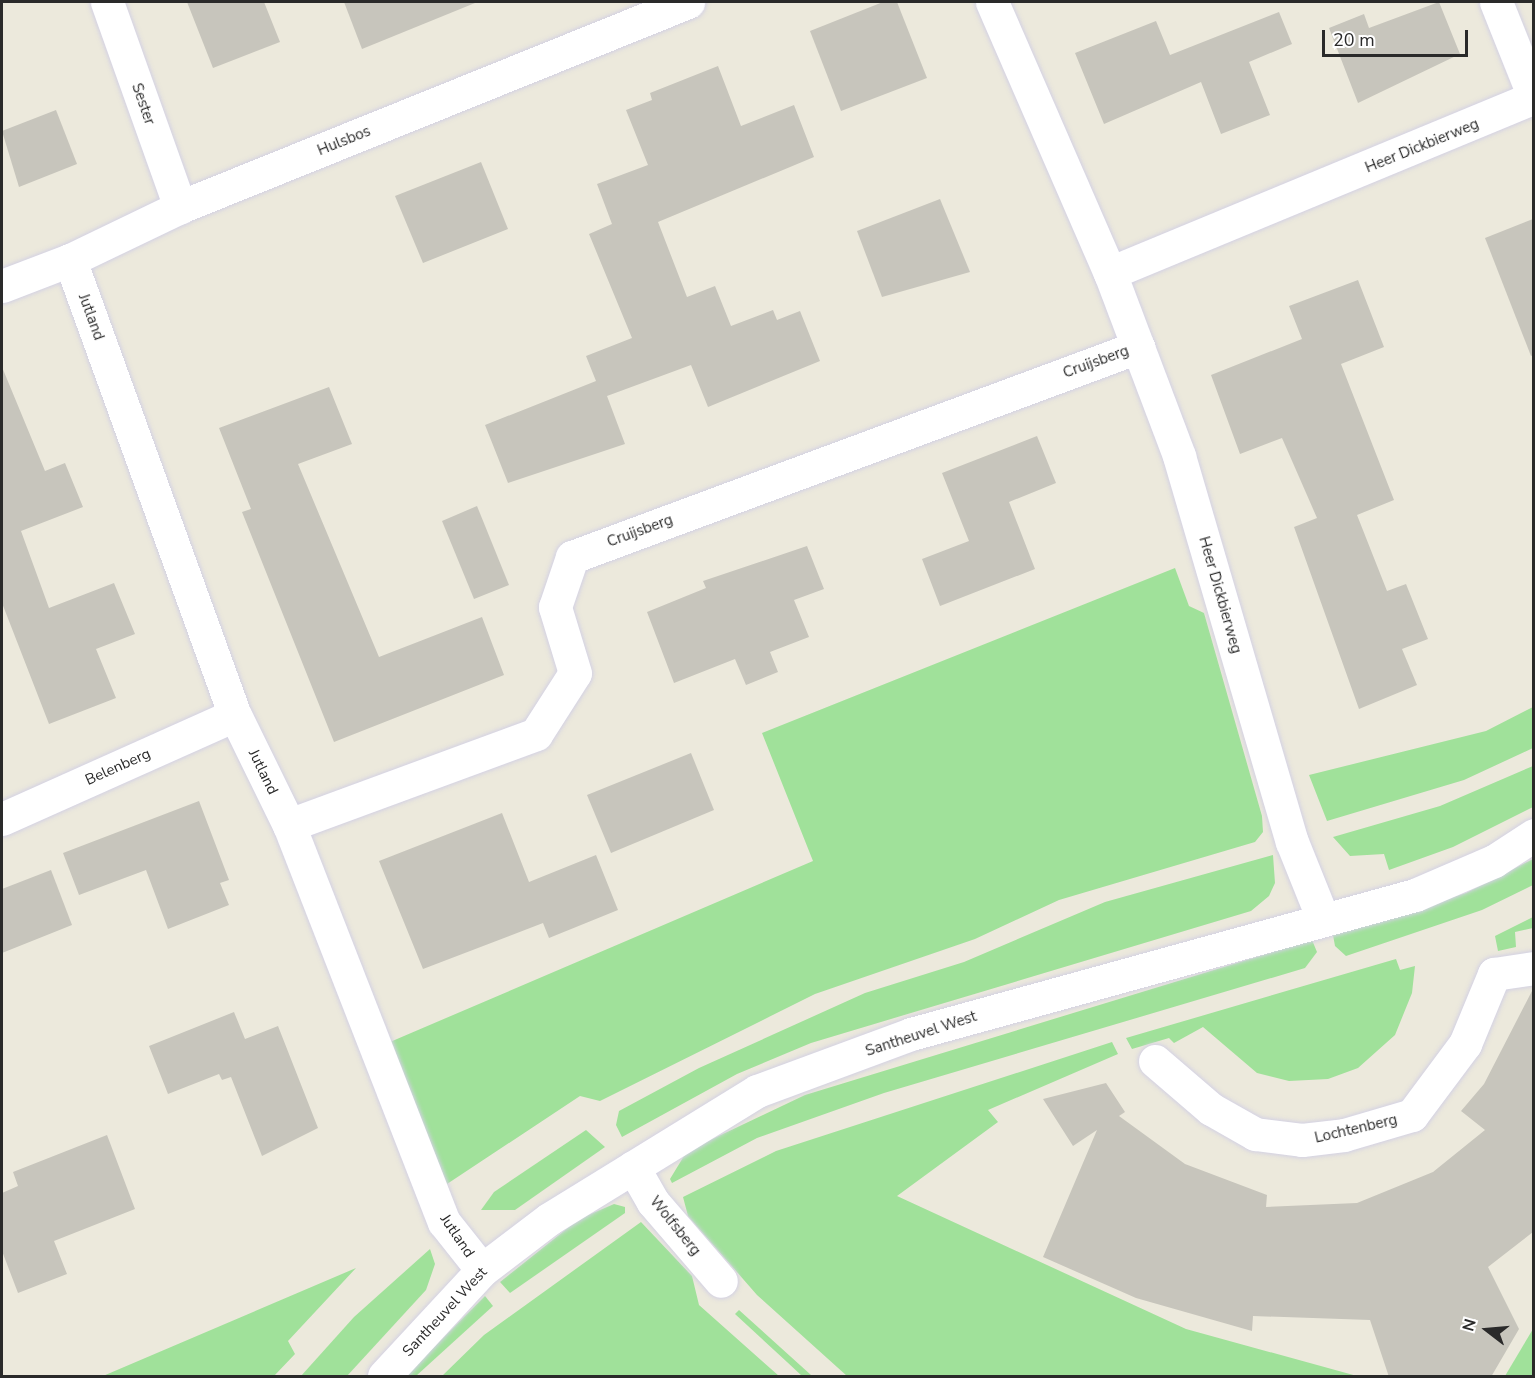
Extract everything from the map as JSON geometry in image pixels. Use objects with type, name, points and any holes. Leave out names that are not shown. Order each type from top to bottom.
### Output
[{"type":"street","name":"Sester","points":[[107,2],[180,207]]},
{"type":"street","name":"Hulsbos","points":[[2,286],[70,260],[180,207],[688,2]]},
{"type":"street","name":"Heer Dickbierweg","points":[[992,2],[1110,273],[1179,456],[1292,842],[1323,919]]},
{"type":"street","name":"Heer Dickbierweg","points":[[1110,273],[1533,97],[1496,2]]},
{"type":"street","name":"Jutland","points":[[70,260],[236,715],[289,825],[444,1222],[482,1270]]},
{"type":"street","name":"Cruijsberg","points":[[289,825],[536,734],[574,673],[555,607],[572,557],[1138,347]]},
{"type":"street","name":"Belenberg","points":[[2,819],[236,715]]},
{"type":"street","name":"Santheuvel West","points":[[384,1377],[482,1270],[549,1219],[758,1091],[911,1034],[1415,894],[1494,861],[1533,835]]},
{"type":"street","name":"Lochtenberg","points":[[1155,1061],[1211,1109],[1255,1134],[1302,1140],[1344,1135],[1412,1115],[1465,1044],[1494,974],[1533,968]]},
{"type":"street","name":"Wolfsberg","points":[[633,1167],[653,1202],[721,1281]]},
{"type":"green space","points":[[1175,568],[1189,606],[1204,613],[1262,816],[1263,832],[1255,842],[1059,900],[975,939],[815,994],[600,1101],[580,1096],[447,1184],[390,1042],[813,861],[762,733]]},
{"type":"green space","points":[[1533,707],[1533,748],[1464,780],[1327,821],[1309,775],[1486,731]]},
{"type":"green space","points":[[1533,766],[1533,807],[1453,847],[1389,870],[1384,854],[1350,856],[1333,837],[1440,806]]},
{"type":"green space","points":[[1273,855],[1275,883],[1269,896],[1251,911],[811,1043],[737,1074],[622,1137],[616,1125],[619,1111],[699,1068],[865,993],[964,962],[1105,902]]},
{"type":"green space","points":[[1533,859],[1533,885],[1482,910],[1346,956],[1335,946],[1333,935],[1466,893]]},
{"type":"green space","points":[[1533,917],[1533,928],[1515,932],[1516,947],[1498,951],[1495,936]]},
{"type":"green space","points":[[1312,940],[1317,952],[1305,968],[884,1093],[757,1138],[672,1183],[670,1179],[687,1151],[805,1095]]},
{"type":"green space","points":[[1396,959],[1400,970],[1415,966],[1412,993],[1395,1035],[1358,1068],[1328,1079],[1289,1081],[1257,1073],[1203,1027],[1174,1043],[1169,1038],[1132,1049],[1126,1038]]},
{"type":"green space","points":[[1112,1042],[1118,1054],[988,1110],[998,1122],[897,1196],[1186,1329],[1357,1376],[847,1376],[757,1295],[688,1216],[683,1197],[776,1151]]},
{"type":"green space","points":[[586,1130],[605,1147],[515,1210],[481,1210],[494,1192]]},
{"type":"green space","points":[[614,1204],[625,1207],[625,1213],[510,1293],[500,1282],[579,1219]]},
{"type":"green space","points":[[641,1222],[692,1276],[699,1305],[779,1376],[442,1376],[484,1335]]},
{"type":"green space","points":[[430,1249],[435,1264],[426,1290],[347,1376],[301,1376],[354,1317]]},
{"type":"green space","points":[[356,1268],[288,1341],[295,1354],[274,1376],[103,1376]]},
{"type":"green space","points":[[485,1296],[493,1306],[416,1376],[405,1376]]},
{"type":"green space","points":[[739,1310],[813,1376],[802,1376],[735,1314]]},
{"type":"green space","points":[[1533,1329],[1533,1376],[1505,1376]]},
{"type":"building","points":[[187,2],[264,2],[280,42],[213,68]]},
{"type":"building","points":[[344,2],[474,2],[475,3],[362,49]]},
{"type":"building","points":[[883,2],[897,2],[927,78],[841,111],[810,31]]},
{"type":"building","points":[[1439,2],[1460,54],[1358,103],[1329,28],[1364,14],[1369,28]]},
{"type":"building","points":[[1279,12],[1292,44],[1249,62],[1270,115],[1221,134],[1201,82],[1104,124],[1075,53],[1156,21],[1170,55]]},
{"type":"building","points":[[718,66],[741,126],[794,105],[814,157],[658,222],[687,297],[715,286],[731,326],[773,310],[777,320],[800,311],[820,361],[708,407],[691,365],[607,396],[625,444],[508,483],[485,425],[596,381],[586,356],[632,338],[589,234],[612,224],[597,184],[648,165],[626,110],[652,100],[650,93]]},
{"type":"building","points":[[56,110],[77,164],[19,187],[2,131]]},
{"type":"building","points":[[481,162],[508,229],[423,263],[395,196]]},
{"type":"building","points":[[940,199],[970,272],[882,297],[857,231]]},
{"type":"building","points":[[1533,219],[1533,355],[1531,356],[1485,238]]},
{"type":"building","points":[[1358,280],[1384,347],[1341,364],[1394,500],[1357,515],[1387,591],[1406,584],[1428,639],[1402,649],[1417,685],[1359,709],[1294,527],[1317,518],[1282,438],[1240,454],[1211,375],[1302,339],[1289,306]]},
{"type":"building","points":[[2,367],[45,471],[65,463],[83,507],[21,531],[49,608],[114,583],[135,634],[96,649],[116,698],[49,724],[2,603]]},
{"type":"building","points":[[329,387],[352,444],[298,464],[379,657],[482,617],[504,675],[334,742],[242,512],[251,509],[219,428]]},
{"type":"building","points":[[1037,436],[1056,483],[1009,502],[1035,569],[940,606],[922,559],[969,541],[942,473]]},
{"type":"building","points":[[477,506],[509,585],[474,599],[442,521]]},
{"type":"building","points":[[807,546],[824,589],[794,600],[809,637],[770,652],[778,672],[746,685],[735,659],[674,683],[647,612],[706,588],[703,581]]},
{"type":"building","points":[[691,753],[714,810],[611,853],[587,795]]},
{"type":"building","points":[[199,801],[229,880],[220,883],[229,905],[168,929],[146,870],[79,895],[63,853]]},
{"type":"building","points":[[502,813],[529,882],[596,855],[618,910],[549,938],[543,923],[423,969],[379,861]]},
{"type":"building","points":[[51,870],[72,925],[2,953],[2,889]]},
{"type":"building","points":[[1533,989],[1533,1232],[1488,1267],[1519,1329],[1491,1377],[1389,1377],[1370,1320],[1253,1316],[1252,1331],[1136,1298],[1043,1257],[1097,1130],[1073,1146],[1043,1099],[1106,1083],[1125,1112],[1119,1116],[1185,1164],[1267,1195],[1266,1207],[1357,1203],[1433,1172],[1485,1130],[1461,1111],[1484,1084]]},
{"type":"building","points":[[234,1012],[245,1039],[278,1026],[318,1128],[262,1156],[231,1077],[222,1080],[219,1074],[168,1094],[149,1046]]},
{"type":"building","points":[[107,1135],[135,1209],[54,1241],[67,1274],[18,1293],[2,1251],[2,1193],[18,1186],[13,1172]]}]
